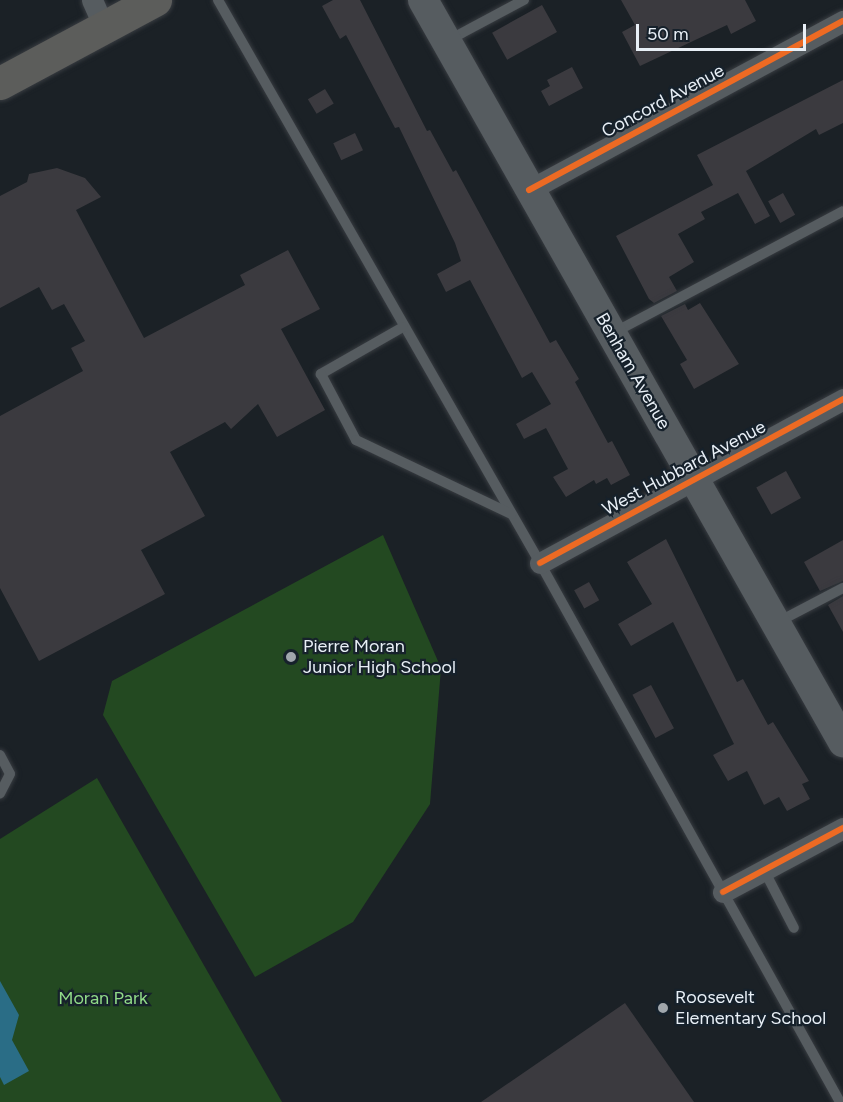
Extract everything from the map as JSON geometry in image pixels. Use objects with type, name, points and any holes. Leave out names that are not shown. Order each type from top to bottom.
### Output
[{"type":"main road","points":[[0,83],[98,14],[155,0]]},
{"type":"main road","name":"Benham Avenue","points":[[423,0],[843,742]]},
{"type":"street","name":"Concord Avenue","points":[[529,190],[843,21]]},
{"type":"street","name":"West Hubbard Avenue","points":[[540,563],[843,399]]},
{"type":"street","points":[[723,892],[843,828]]},
{"type":"lane","points":[[218,0],[540,563],[840,1102]]},
{"type":"lane","points":[[446,41],[524,0]]},
{"type":"lane","points":[[611,334],[843,211]]},
{"type":"lane","points":[[403,327],[321,374],[356,440],[511,514]]},
{"type":"lane","points":[[776,624],[843,588]]},
{"type":"lane","points":[[0,755],[10,774],[0,794]]},
{"type":"lane","points":[[764,870],[794,928]]},
{"type":"green space","points":[[383,535],[441,668],[430,804],[353,922],[255,977],[103,715],[112,681]]},
{"type":"green space","name":"Moran Park","points":[[97,778],[282,1102],[0,1102],[0,839]]},
{"type":"water","points":[[0,981],[19,1015],[12,1040],[29,1071],[4,1085],[0,1077]]},
{"type":"building","points":[[333,0],[360,0],[427,131],[430,130],[453,172],[456,170],[550,343],[556,340],[579,379],[575,382],[608,443],[612,441],[630,475],[611,485],[607,478],[596,484],[594,480],[566,497],[553,477],[568,469],[546,428],[524,439],[516,424],[551,404],[532,372],[522,378],[470,280],[446,292],[437,274],[461,261],[455,243],[399,127],[395,128],[346,35],[340,39],[322,6]]},
{"type":"building","points":[[621,0],[745,0],[756,21],[731,34],[727,25],[640,66],[622,32],[635,25]]},
{"type":"building","points":[[542,5],[557,32],[507,60],[492,33]]},
{"type":"building","points":[[572,67],[583,88],[549,106],[541,91],[550,86],[547,80]]},
{"type":"building","points":[[843,80],[843,123],[819,135],[816,129],[746,171],[770,216],[755,224],[738,193],[701,212],[705,219],[678,234],[694,262],[669,277],[677,291],[654,303],[649,299],[616,236],[713,185],[697,155]]},
{"type":"building","points":[[325,89],[334,104],[317,114],[308,99]]},
{"type":"building","points":[[355,133],[363,150],[341,160],[333,143]]},
{"type":"building","points":[[57,168],[85,178],[101,197],[76,210],[144,338],[245,285],[240,275],[288,250],[320,309],[281,329],[325,410],[277,437],[258,404],[231,429],[225,422],[170,452],[205,516],[141,550],[165,594],[39,661],[0,588],[0,416],[83,371],[71,348],[85,341],[64,304],[52,310],[39,287],[0,308],[0,196],[27,182],[29,174]]},
{"type":"building","points":[[783,193],[795,215],[780,223],[768,201]]},
{"type":"building","points":[[700,303],[739,364],[694,389],[680,364],[687,360],[661,316],[685,304],[688,310]]},
{"type":"building","points":[[786,471],[801,498],[771,515],[756,487]]},
{"type":"building","points":[[666,539],[737,682],[743,679],[768,725],[773,722],[809,781],[802,784],[810,799],[787,811],[779,797],[764,805],[747,771],[728,781],[713,755],[734,744],[673,622],[631,646],[618,624],[652,604],[627,562]]},
{"type":"building","points":[[843,540],[843,581],[820,591],[804,562]]},
{"type":"building","points":[[589,582],[599,600],[584,609],[574,590]]},
{"type":"building","points":[[843,596],[843,632],[828,605]]},
{"type":"building","points":[[651,685],[674,728],[655,738],[632,695]]},
{"type":"building","points":[[625,1003],[694,1102],[481,1102]]},
{"type":"cycle path","points":[[529,190],[843,21]]},
{"type":"cycle path","points":[[540,563],[843,399]]},
{"type":"cycle path","points":[[723,892],[843,828]]},
{"type":"place","name":"Pierre Moran Junior High School","points":[[291,657]]},
{"type":"place","name":"Roosevelt Elementary School","points":[[663,1008]]}]
